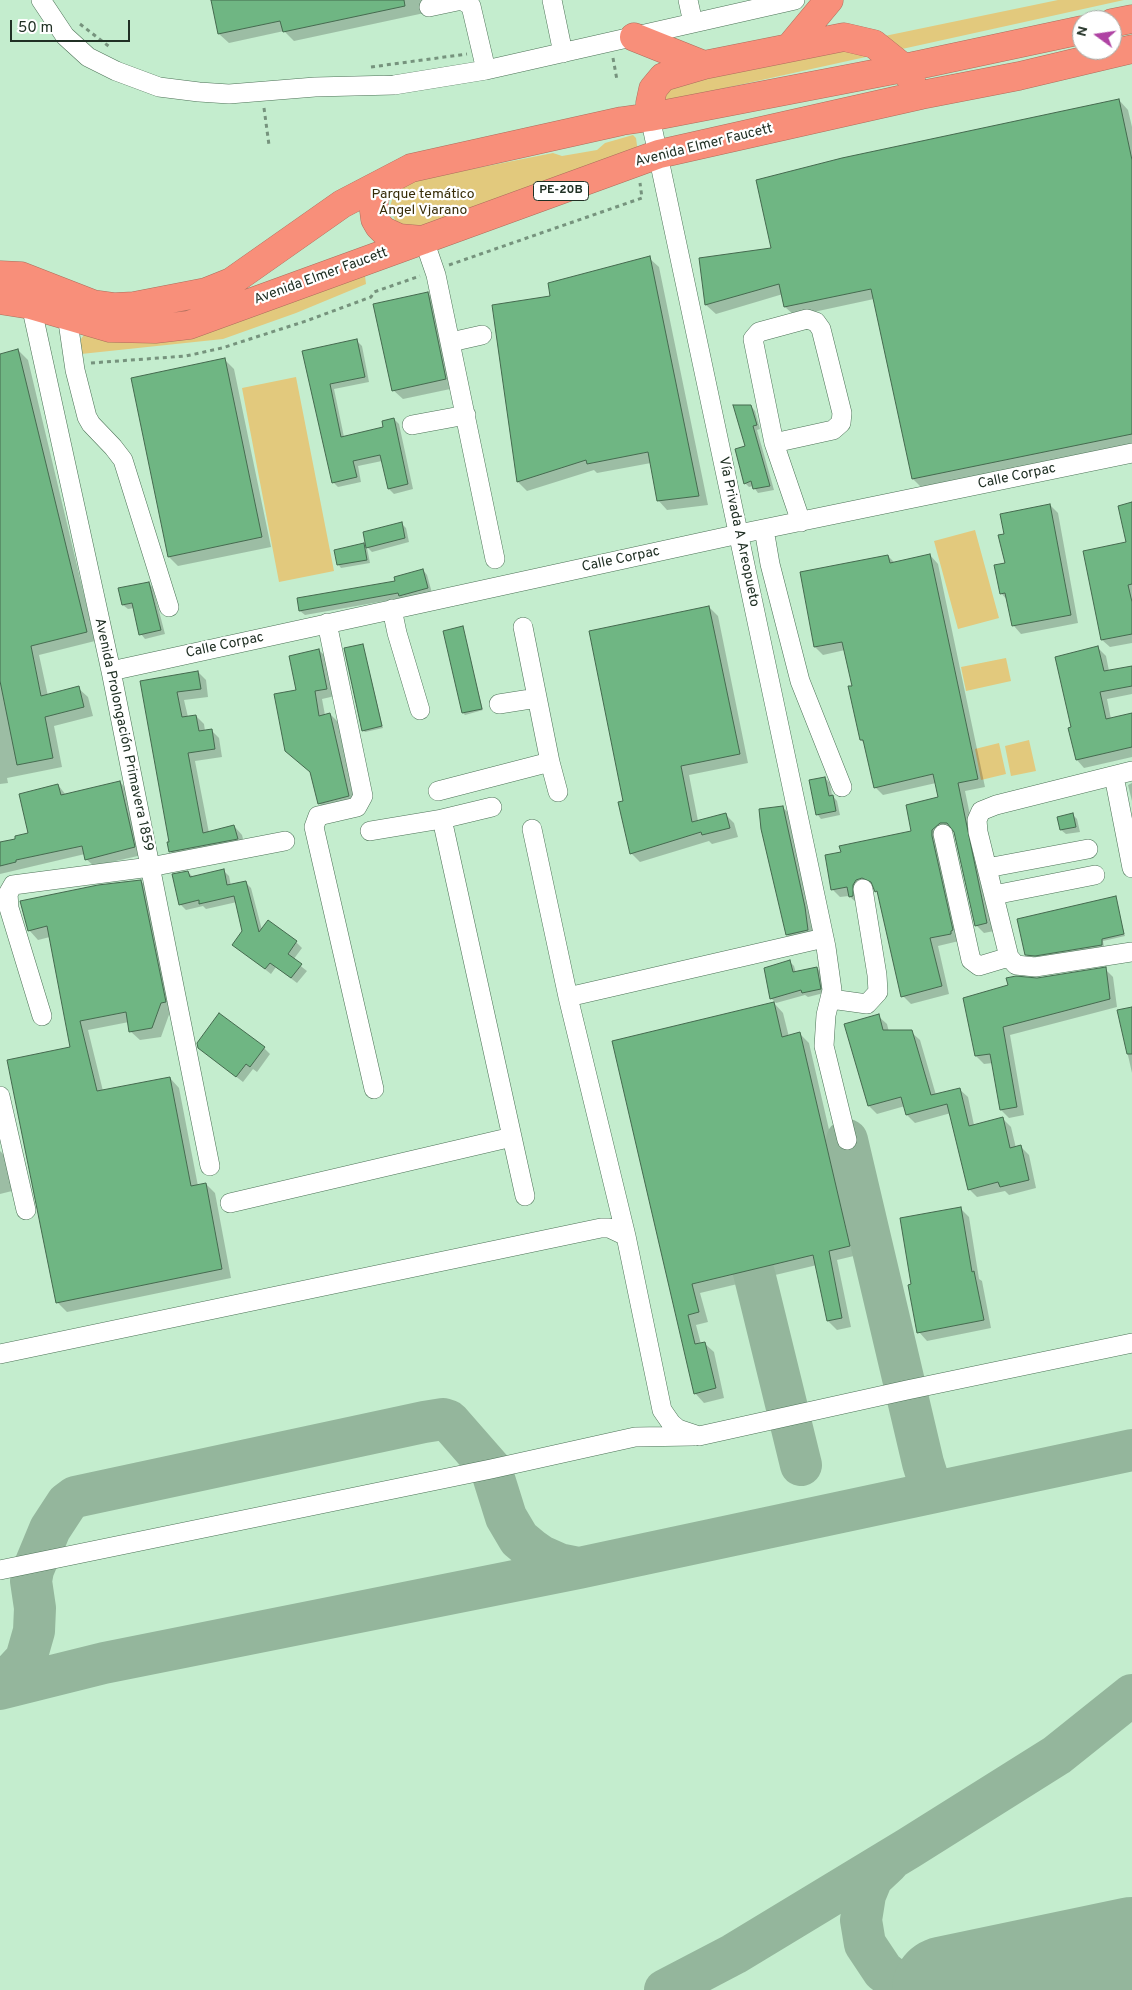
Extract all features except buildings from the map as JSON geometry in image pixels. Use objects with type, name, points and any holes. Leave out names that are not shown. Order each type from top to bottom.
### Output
[{"type":"highway","points":[[789,48],[829,0]]},
{"type":"highway","points":[[0,275],[21,276],[94,304],[116,307],[134,306],[206,292],[231,282],[342,204],[411,168],[622,121],[904,68],[1072,32]]},
{"type":"highway","points":[[650,117],[653,89],[663,77],[704,65],[844,37],[874,44],[904,68],[921,95]]},
{"type":"highway","points":[[621,40],[704,65]]},
{"type":"highway","name":"Avenida Elmer Faucett","points":[[0,300],[31,305],[110,328],[155,329],[190,324],[658,154],[921,95],[1019,76],[1082,60]]},
{"type":"highway","points":[[379,184],[374,200],[375,219],[379,226],[384,231],[399,238],[424,240]]},
{"type":"street","points":[[41,0],[65,36],[88,57],[116,71],[159,87],[230,94],[315,87],[394,85],[484,61],[564,53],[795,0]]},
{"type":"street","points":[[429,7],[462,0],[471,6],[484,61]]},
{"type":"street","points":[[552,0],[564,53]]},
{"type":"street","points":[[688,0],[694,23]]},
{"type":"street","name":"Vía Privada A Areopueto","points":[[650,117],[825,942],[832,982],[831,999],[826,1014],[824,1046],[847,1140]]},
{"type":"street","points":[[424,240],[435,270],[496,559]]},
{"type":"street","name":"Avenida Prolongación Primavera 1859","points":[[31,305],[111,671],[210,1166]]},
{"type":"street","points":[[67,315],[74,364],[84,406],[91,424],[113,446],[123,460],[169,607]]},
{"type":"street","points":[[774,444],[833,430],[841,423],[842,413],[821,329],[816,322],[807,320],[759,332],[753,339],[774,444],[801,522]]},
{"type":"street","points":[[451,342],[482,335]]},
{"type":"street","points":[[412,425],[466,415]]},
{"type":"street","name":"Calle Corpac","points":[[111,671],[739,534],[1132,453]]},
{"type":"street","points":[[764,529],[770,564],[800,681],[842,787]]},
{"type":"street","points":[[392,609],[397,633],[420,710]]},
{"type":"street","points":[[327,623],[363,796],[357,808],[318,816],[314,827],[374,1090]]},
{"type":"street","points":[[523,627],[550,762],[558,792]]},
{"type":"street","points":[[499,704],[537,698]]},
{"type":"street","points":[[438,791],[550,762]]},
{"type":"street","points":[[1132,868],[1123,774],[996,805],[981,811],[977,820],[1009,957],[1016,965],[1035,967],[1132,952]]},
{"type":"street","points":[[370,831],[442,819],[492,806]]},
{"type":"street","points":[[442,819],[525,1196]]},
{"type":"street","points":[[532,828],[568,997],[626,1236],[662,1410],[678,1429],[699,1436]]},
{"type":"street","points":[[943,834],[971,960],[979,966],[1009,957]]},
{"type":"street","points":[[42,1016],[9,908],[8,894],[13,885],[150,867],[285,841]]},
{"type":"street","points":[[987,868],[1088,849]]},
{"type":"street","points":[[1050,856],[1056,883]]},
{"type":"street","points":[[994,895],[1095,875]]},
{"type":"street","points":[[831,999],[868,1004],[878,992],[877,974],[863,889]]},
{"type":"street","points":[[568,997],[825,942]]},
{"type":"street","points":[[0,1096],[26,1210]]},
{"type":"street","points":[[230,1203],[512,1137]]},
{"type":"street","points":[[0,1354],[600,1228],[609,1228],[626,1236]]},
{"type":"street","points":[[0,1570],[491,1469],[635,1437],[699,1436],[1132,1343]]},
{"type":"path","points":[[78,22],[113,49]]},
{"type":"path","points":[[617,80],[621,40]]},
{"type":"path","points":[[365,68],[484,61]]},
{"type":"path","points":[[265,113],[269,144]]},
{"type":"path","points":[[74,364],[186,356],[222,348],[306,321],[371,297],[374,292],[642,198],[639,175]]},
{"type":"green space","points":[[1058,0],[1124,0],[671,100],[662,99],[668,81]]},
{"type":"green space","name":"Parque temático Ángel Vjarano","points":[[633,135],[636,138],[638,153],[413,231],[396,222],[391,211],[390,206],[395,192],[412,181],[553,153],[562,156],[597,150],[605,143]]},
{"type":"green space","points":[[364,268],[366,284],[296,313],[223,339],[81,354],[81,339],[86,332],[153,324]]},
{"type":"green space","points":[[296,377],[334,571],[279,582],[242,388]]},
{"type":"green space","points":[[975,530],[999,618],[958,629],[934,541]]},
{"type":"green space","points":[[1006,658],[1011,681],[966,691],[961,667]]},
{"type":"green space","points":[[1029,740],[1036,771],[1011,776],[1005,746]]},
{"type":"green space","points":[[999,743],[1006,774],[981,780],[975,749]]},
{"type":"taxiway","points":[[847,1140],[923,1463],[928,1479],[937,1491]]},
{"type":"taxiway","points":[[753,1269],[801,1465]]},
{"type":"taxiway","points":[[0,1687],[26,1659],[34,1631],[35,1608],[31,1581],[33,1570],[50,1529],[67,1503],[75,1497],[424,1422],[443,1419],[449,1421],[491,1469],[506,1517],[519,1539],[541,1556],[559,1564],[579,1568]]},
{"type":"taxiway","points":[[0,1689],[104,1663],[579,1568],[1132,1450]]},
{"type":"taxiway","points":[[665,1990],[734,1954],[909,1848],[1057,1755],[1132,1695]]},
{"type":"taxiway","points":[[888,1863],[872,1878],[865,1895],[861,1920],[865,1944],[883,1971],[893,1979],[915,1988],[930,1990]]},
{"type":"runway","points":[[946,1990],[1132,1951]]}]
